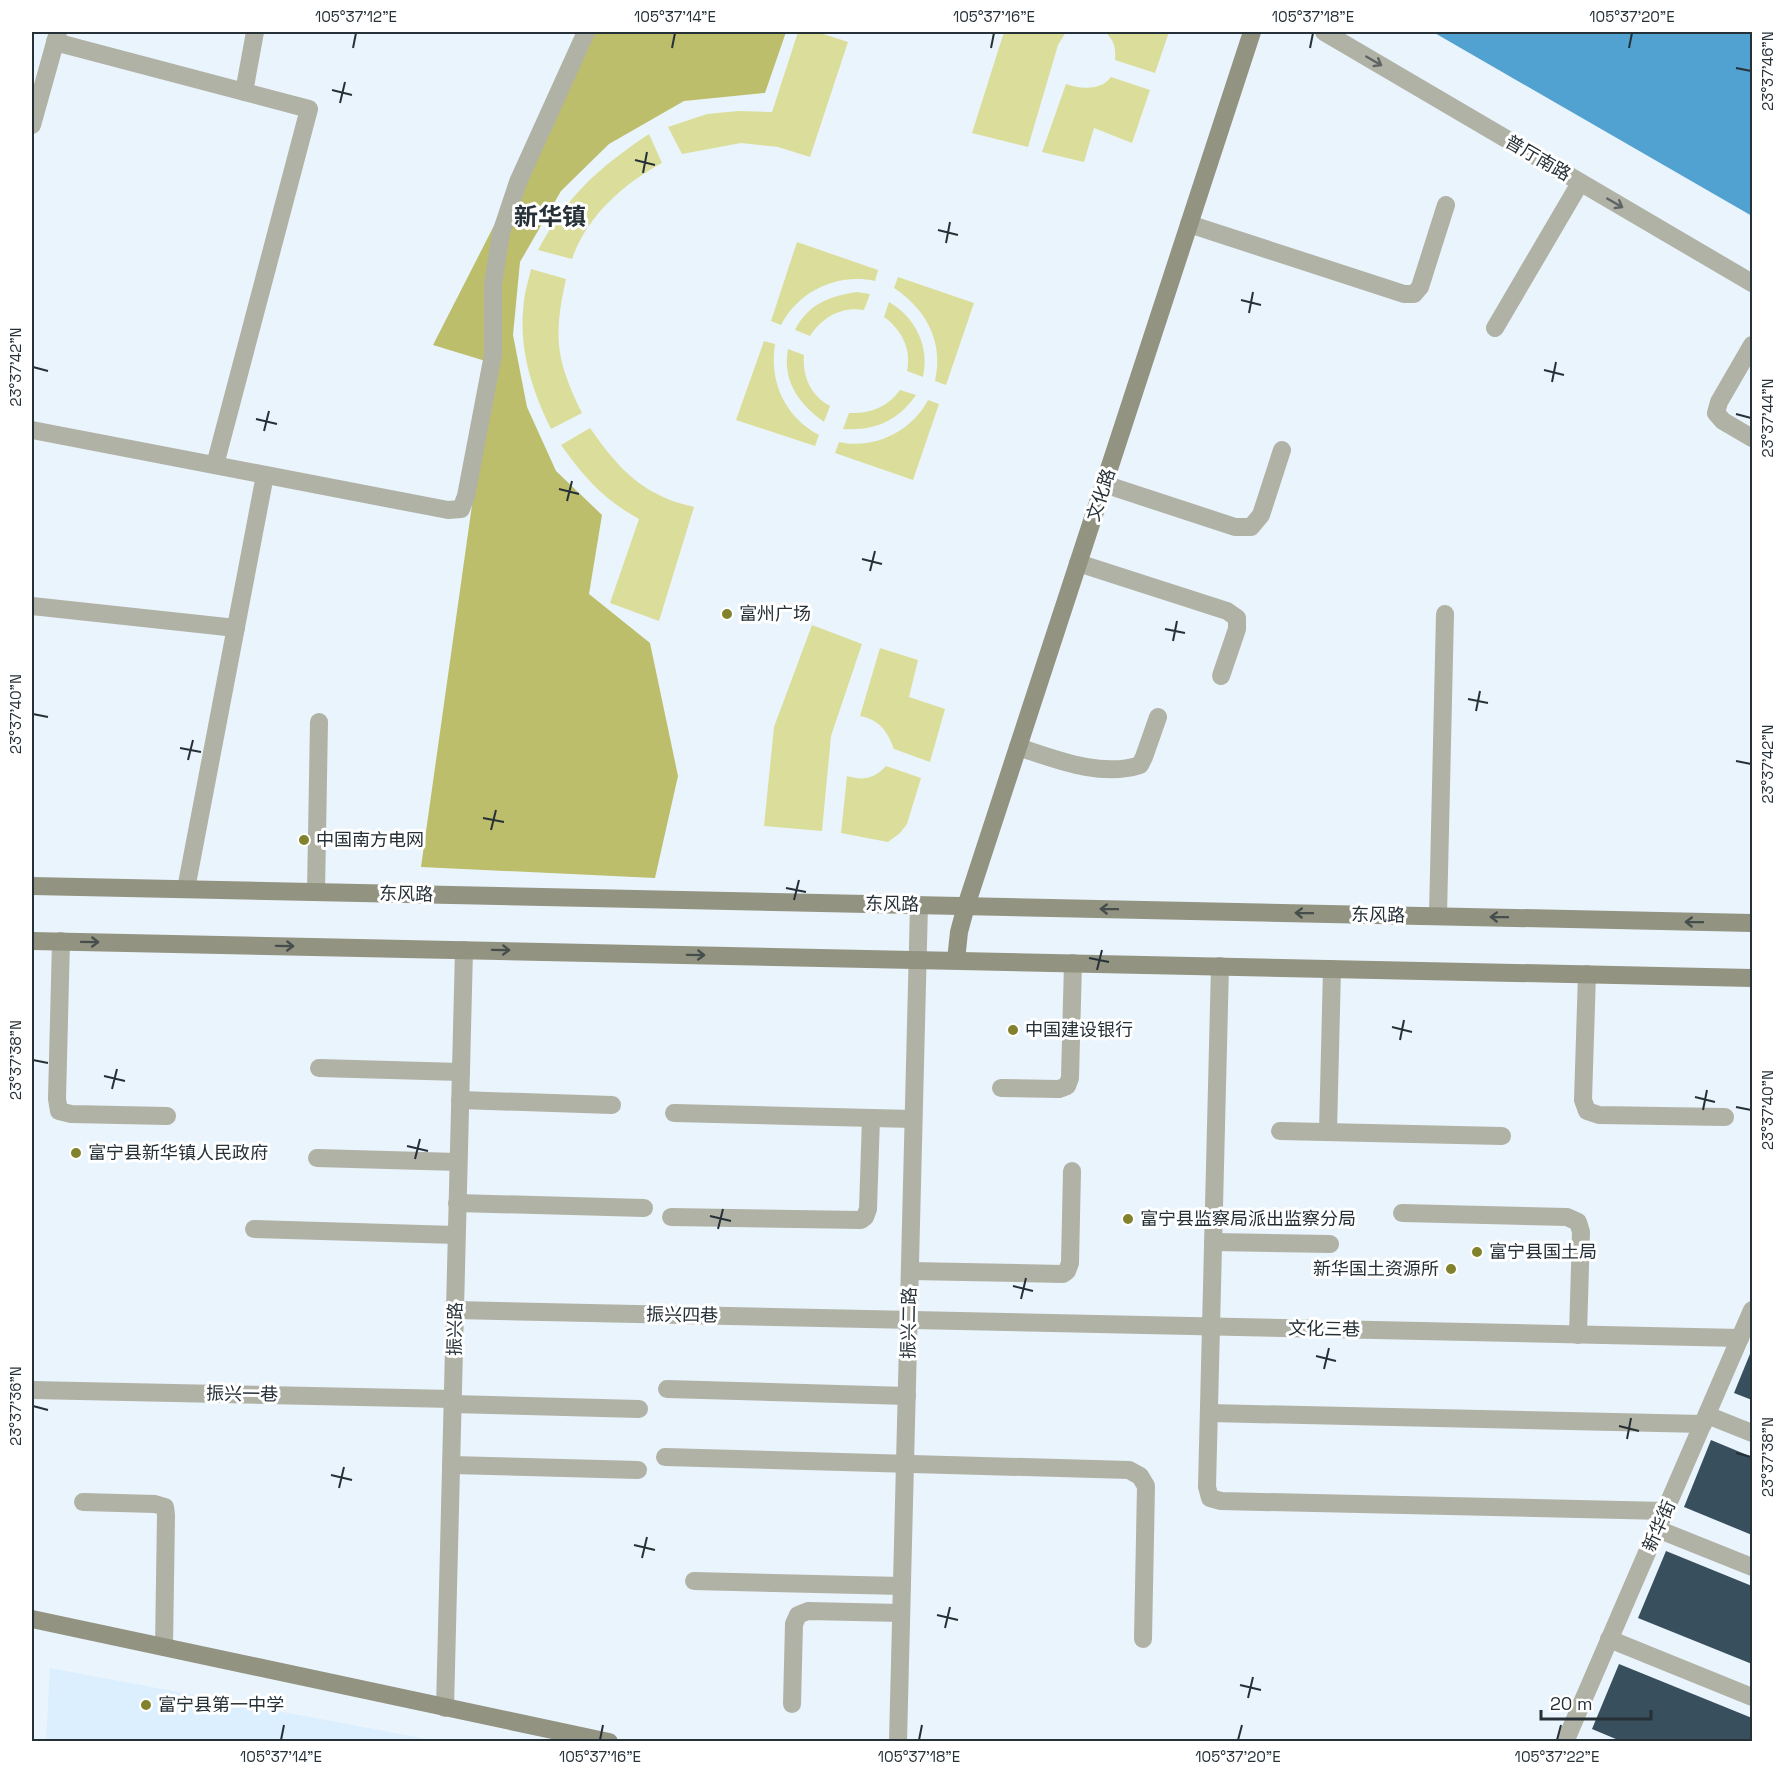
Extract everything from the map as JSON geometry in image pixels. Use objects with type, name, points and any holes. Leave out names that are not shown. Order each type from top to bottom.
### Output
[{"type":"main road","name":"文化路","points":[[956,960],[959,932],[966,906],[1252,32]]},
{"type":"main road","name":"东风路","points":[[32,886],[1752,923]]},
{"type":"main road","points":[[32,941],[1752,978]]},
{"type":"main road","points":[[32,1619],[609,1742]]},
{"type":"street","points":[[243,92],[255,32]]},
{"type":"street","points":[[32,430],[448,510],[461,509],[466,496],[493,355],[493,284],[501,233],[518,182],[586,32]]},
{"type":"street","name":"普厅南路","points":[[1324,32],[1752,283]]},
{"type":"street","points":[[32,125],[56,37],[309,109],[215,465]]},
{"type":"street","points":[[1495,328],[1580,183]]},
{"type":"street","points":[[1189,224],[1404,294],[1414,294],[1420,287],[1446,205]]},
{"type":"street","points":[[1752,345],[1719,402],[1716,413],[1723,421],[1752,438]]},
{"type":"street","points":[[1104,484],[1235,527],[1251,527],[1261,515],[1282,450]]},
{"type":"street","points":[[186,889],[265,475]]},
{"type":"street","points":[[1078,563],[1227,611],[1237,618],[1237,629],[1221,676]]},
{"type":"street","points":[[32,606],[236,628]]},
{"type":"street","points":[[1438,916],[1445,614]]},
{"type":"street","points":[[1018,747],[1083,767],[1130,769],[1140,765],[1158,717]]},
{"type":"street","points":[[316,892],[319,722]]},
{"type":"street","name":"振兴二路","points":[[898,1742],[918,905]]},
{"type":"street","points":[[61,941],[57,1099],[60,1111],[71,1114],[167,1116]]},
{"type":"street","name":"振兴路","points":[[445,1708],[464,950]]},
{"type":"street","points":[[1001,1088],[1059,1089],[1067,1086],[1070,1078],[1073,963]]},
{"type":"street","points":[[1220,966],[1210,1327],[1207,1487],[1210,1498],[1215,1501],[1665,1511]]},
{"type":"street","points":[[1328,1132],[1332,969]]},
{"type":"street","points":[[1587,974],[1583,1100],[1587,1111],[1599,1115],[1725,1117]]},
{"type":"street","points":[[319,1068],[461,1072]]},
{"type":"street","points":[[460,1100],[612,1105]]},
{"type":"street","points":[[674,1113],[913,1119]]},
{"type":"street","points":[[671,1217],[861,1220],[868,1209],[871,1118]]},
{"type":"street","points":[[1280,1131],[1502,1136]]},
{"type":"street","points":[[317,1158],[458,1162]]},
{"type":"street","points":[[910,1271],[1063,1274],[1070,1263],[1072,1171]]},
{"type":"street","points":[[457,1203],[644,1208]]},
{"type":"street","points":[[1402,1213],[1567,1217],[1578,1222],[1581,1232],[1578,1335]]},
{"type":"street","points":[[254,1229],[456,1235]]},
{"type":"street","points":[[1213,1242],[1329,1244]]},
{"type":"street","name":"振兴四巷","points":[[455,1310],[909,1320]]},
{"type":"street","name":"新华街","points":[[1565,1742],[1752,1310]]},
{"type":"street","name":"文化三巷","points":[[909,1320],[1740,1338]]},
{"type":"street","points":[[667,1389],[907,1396]]},
{"type":"street","name":"振兴一巷","points":[[32,1390],[453,1401],[639,1409]]},
{"type":"street","points":[[1209,1413],[1705,1419],[1752,1433]]},
{"type":"street","points":[[665,1457],[1129,1470],[1140,1476],[1146,1486],[1143,1639]]},
{"type":"street","points":[[451,1465],[638,1470]]},
{"type":"street","points":[[83,1502],[155,1504],[165,1507],[164,1647]]},
{"type":"street","points":[[1657,1529],[1752,1567]]},
{"type":"street","points":[[694,1581],[902,1586]]},
{"type":"street","points":[[792,1704],[794,1624],[798,1615],[808,1611],[901,1614]]},
{"type":"street","points":[[1610,1639],[1752,1697]]},
{"type":"shaded area","name":"富宁县第一中学","points":[[50,1668],[437,1741],[46,1741]]},
{"type":"green space","points":[[593,32],[786,32],[765,93],[684,101],[609,144],[561,191],[520,262],[513,335],[527,407],[556,471],[602,515],[589,594],[650,643],[678,776],[655,878],[421,867],[492,363],[433,345]]},
{"type":"green space","points":[[798,32],[817,32],[848,42],[810,157],[778,147],[741,143],[682,154],[668,127],[707,114],[738,111],[772,112]]},
{"type":"green space","points":[[1004,32],[1066,32],[1058,45],[1028,147],[972,133]]},
{"type":"green space","points":[[1105,32],[1169,32],[1155,73],[1115,60],[1114,44]]},
{"type":"green space","points":[[1111,77],[1150,90],[1132,143],[1094,128],[1084,162],[1042,152],[1066,84],[1090,88],[1102,85]]},
{"type":"green space","points":[[649,134],[662,163],[620,191],[608,203],[587,229],[572,259],[538,250],[560,214],[585,184],[614,159]]},
{"type":"green space","points":[[797,242],[878,270],[875,281],[847,280],[820,287],[798,303],[781,325],[771,321]]},
{"type":"green space","points":[[531,269],[566,279],[559,317],[559,348],[567,378],[582,413],[551,429],[532,383],[523,335],[525,297]]},
{"type":"green space","points":[[898,277],[974,303],[946,385],[935,381],[937,353],[930,328],[915,306],[894,288]]},
{"type":"green space","points":[[857,292],[870,294],[864,310],[840,311],[833,314],[820,323],[810,336],[795,330],[806,314],[821,303]]},
{"type":"green space","points":[[889,302],[906,316],[918,334],[924,354],[923,377],[907,371],[908,355],[904,340],[884,317]]},
{"type":"green space","points":[[764,341],[775,344],[777,385],[797,419],[819,435],[815,446],[736,420]]},
{"type":"green space","points":[[788,349],[804,355],[806,378],[809,385],[823,402],[830,406],[824,422],[807,408],[794,391],[788,371]]},
{"type":"green space","points":[[900,390],[916,395],[902,412],[875,426],[843,429],[849,413],[878,408],[890,401]]},
{"type":"green space","points":[[928,400],[939,404],[913,480],[835,453],[839,442],[865,443],[891,436],[912,421]]},
{"type":"green space","points":[[590,428],[612,457],[638,482],[663,497],[694,507],[659,621],[610,603],[639,519],[605,496],[561,445]]},
{"type":"green space","points":[[812,625],[862,644],[831,736],[822,831],[764,826],[774,727]]},
{"type":"green space","points":[[880,648],[918,660],[909,697],[945,709],[930,762],[894,749],[889,737],[878,723],[860,716]]},
{"type":"green space","points":[[886,766],[921,778],[907,824],[888,842],[841,833],[847,776],[868,778]]},
{"type":"water","points":[[1433,32],[1752,32],[1752,216]]},
{"type":"building","points":[[1752,1349],[1752,1400],[1734,1393]]},
{"type":"building","points":[[1711,1440],[1752,1457],[1752,1535],[1684,1507]]},
{"type":"building","points":[[1666,1551],[1752,1586],[1752,1664],[1638,1618]]},
{"type":"building","points":[[1619,1664],[1752,1718],[1752,1742],[1623,1742],[1592,1729]]},
{"type":"place","name":"富州广场","points":[[727,614]]},
{"type":"place","name":"中国南方电网","points":[[304,840]]},
{"type":"place","name":"中国建设银行","points":[[1013,1030]]},
{"type":"place","name":"富宁县新华镇人民政府","points":[[76,1153]]},
{"type":"place","name":"富宁县监察局派出监察分局","points":[[1128,1219]]},
{"type":"place","name":"富宁县国土局","points":[[1477,1252]]},
{"type":"place","name":"新华国土资源所","points":[[1451,1269]]},
{"type":"place","name":"富宁县第一中学","points":[[146,1705]]},
{"type":"district","name":"新华镇","points":[[550,217]]}]
